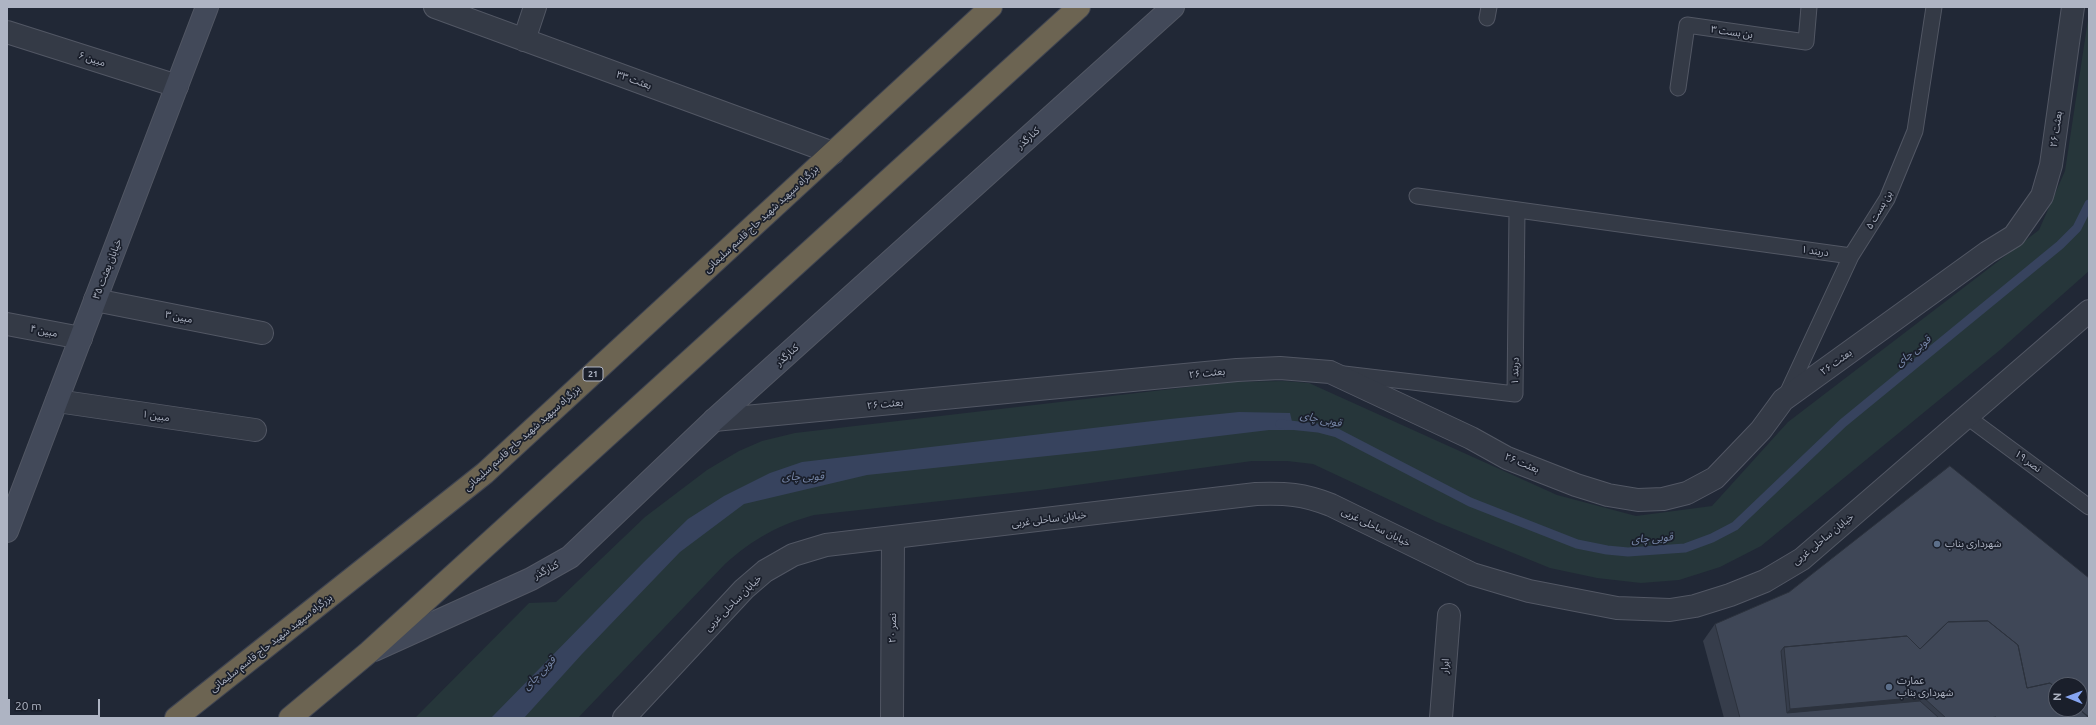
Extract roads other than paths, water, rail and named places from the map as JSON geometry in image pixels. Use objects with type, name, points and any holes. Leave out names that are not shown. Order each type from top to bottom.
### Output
[{"type":"highway","name":"بزرگراه سپهبد شهید حاج قاسم سلیمانی","points":[[176,718],[485,473],[991,7]]},
{"type":"highway","points":[[290,718],[369,652],[1079,7]]},
{"type":"street","name":"خیابان بعثت ۳۵","points":[[7,531],[207,7]]},
{"type":"street","name":"بعثت ۳۳","points":[[435,7],[834,153]]},
{"type":"street","points":[[524,40],[535,7]]},
{"type":"street","name":"کنارگذر","points":[[369,652],[531,578],[570,557],[714,420],[1174,7]]},
{"type":"street","name":"بعثت ۲۶","points":[[714,420],[1237,370],[1280,368],[1330,372],[1471,438],[1507,458],[1576,485],[1608,495],[1638,500],[1663,499],[1687,493],[1715,478],[1761,430],[1783,400],[1988,252],[2014,236],[2042,196],[2051,165],[2073,7]]},
{"type":"street","name":"مبین ۶","points":[[7,32],[177,86]]},
{"type":"street","name":"مبین ۳","points":[[95,300],[262,333]]},
{"type":"street","name":"خیابان ساحلی غربی","points":[[624,718],[744,589],[765,571],[793,555],[826,545],[1256,494],[1288,493],[1312,498],[1331,505],[1472,574],[1529,592],[1617,608],[1670,610],[1695,606],[1730,595],[1765,581],[1802,559],[2089,311]]},
{"type":"street","name":"مبین ۴","points":[[7,324],[81,338]]},
{"type":"street","name":"مبین ۱","points":[[56,401],[255,430]]},
{"type":"street","name":"نصر ۲۰","points":[[892,718],[893,537]]},
{"type":"street","name":"ابرار","points":[[1441,718],[1449,615]]},
{"type":"lane","name":"بن بست ۳","points":[[1678,88],[1687,25],[1806,42],[1809,7]]},
{"type":"lane","name":"بن بست ۵","points":[[1783,400],[1851,256],[1887,200],[1915,131],[1934,7]]},
{"type":"lane","name":"دربند ۱","points":[[1417,196],[1851,256]]},
{"type":"lane","name":"دربند ۱","points":[[1330,372],[1515,394],[1517,210]]},
{"type":"lane","name":"نصر ۱۹","points":[[1966,416],[2089,507]]},
{"type":"water","name":"قوبی چای","points":[[1239,412],[1290,413],[1294,430],[1269,430],[1095,451],[867,475],[744,504],[680,552],[582,654],[524,718],[491,718],[688,519],[724,496],[770,473],[802,462]]},
{"type":"waterway","name":"قوبی چای","points":[[1280,424],[1318,428],[1337,433],[1470,502],[1577,544],[1607,550],[1628,552],[1685,548],[1712,538],[1735,526],[1843,423],[2060,245],[2077,228],[2089,204]]},
{"type":"place","name":"شهرداری بناب","points":[[1937,544]]},
{"type":"place","name":"عمارت شهرداری بناب","points":[[1889,687]]}]
